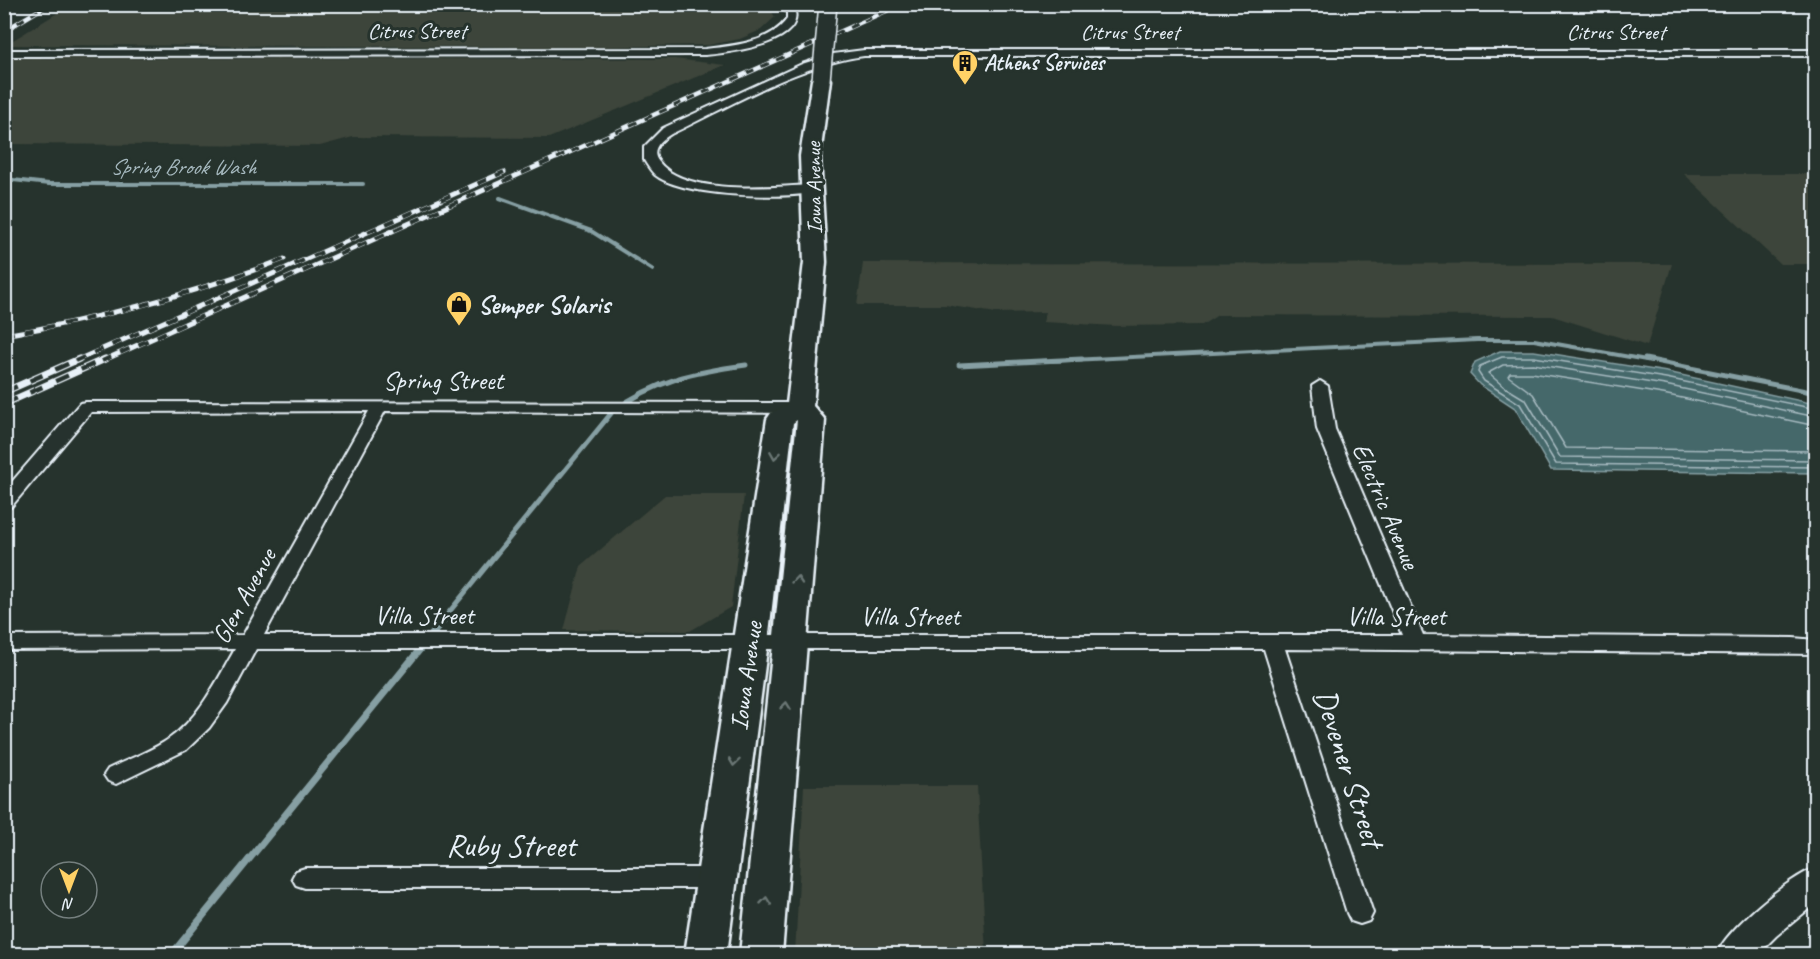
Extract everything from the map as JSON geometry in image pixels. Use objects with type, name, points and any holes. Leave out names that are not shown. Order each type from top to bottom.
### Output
[{"type":"main road","name":"Iowa Avenue","points":[[800,408],[815,262],[810,156],[821,80],[828,4]]},
{"type":"main road","name":"Iowa Avenue","points":[[706,954],[751,642],[780,419],[800,408]]},
{"type":"main road","name":"Iowa Avenue","points":[[761,954],[812,420],[800,408]]},
{"type":"main road","points":[[1735,954],[1763,925],[1815,882]]},
{"type":"street","name":"Citrus Street","points":[[4,51],[705,52],[746,45],[781,32],[792,20],[792,13],[787,4]]},
{"type":"street","name":"Citrus Street","points":[[810,189],[736,190],[687,184],[656,169],[649,159],[648,151],[656,139],[667,131],[788,74],[821,60],[864,53],[1815,53]]},
{"type":"street","name":"Electric Avenue","points":[[1320,386],[1326,429],[1415,642]]},
{"type":"street","name":"Spring Street","points":[[4,503],[86,407],[380,405],[800,408]]},
{"type":"street","name":"Glen Avenue","points":[[116,775],[178,744],[201,722],[219,697],[380,405]]},
{"type":"street","name":"Villa Street","points":[[4,643],[248,644],[466,641],[1273,644],[1415,642],[1792,645],[1815,648]]},
{"type":"street","name":"Devener Street","points":[[1273,644],[1360,912]]},
{"type":"street","name":"Ruby Street","points":[[305,878],[717,878]]},
{"type":"shaded area","points":[[72,4],[767,4],[775,17],[761,30],[740,39],[709,45],[594,47],[5,45]]},
{"type":"shaded area","points":[[5,58],[675,59],[725,65],[549,138],[353,137],[320,146],[5,144]]},
{"type":"shaded area","points":[[1684,174],[1815,174],[1815,264],[1780,264]]},
{"type":"shaded area","points":[[863,263],[1672,264],[1647,346],[1552,316],[1218,315],[1202,325],[1116,326],[1043,322],[1046,312],[996,313],[945,305],[857,305]]},
{"type":"shaded area","points":[[665,495],[744,495],[731,607],[690,631],[564,630],[581,566]]},
{"type":"shaded area","points":[[804,786],[977,786],[986,954],[795,954]]},
{"type":"water","points":[[1500,351],[1534,351],[1667,372],[1815,404],[1815,473],[1551,470],[1515,408],[1480,385],[1470,374],[1475,362]]},
{"type":"waterway","name":"Spring Brook Wash","points":[[4,179],[49,184],[363,184]]},
{"type":"waterway","name":"Spring Brook Wash","points":[[500,198],[591,231],[653,270]]},
{"type":"waterway","points":[[1051,361],[1477,340],[1534,340],[1652,361]]},
{"type":"waterway","points":[[959,365],[1082,359]]},
{"type":"waterway","points":[[1645,359],[1816,393]]},
{"type":"waterway","points":[[441,622],[613,411],[629,400],[676,379],[746,365]]},
{"type":"waterway","points":[[172,954],[443,621]]},
{"type":"railway","points":[[4,31],[49,4]]},
{"type":"railway","points":[[557,158],[902,4]]},
{"type":"railway","points":[[102,361],[560,156]]},
{"type":"railway","points":[[75,361],[504,172]]},
{"type":"railway","points":[[4,335],[146,304],[250,272],[284,259]]},
{"type":"railway","points":[[4,392],[79,359]]},
{"type":"railway","points":[[4,404],[105,359]]},
{"type":"place","name":"Athens Services","points":[[965,86]]},
{"type":"place","name":"Semper Solaris","points":[[459,327]]}]
